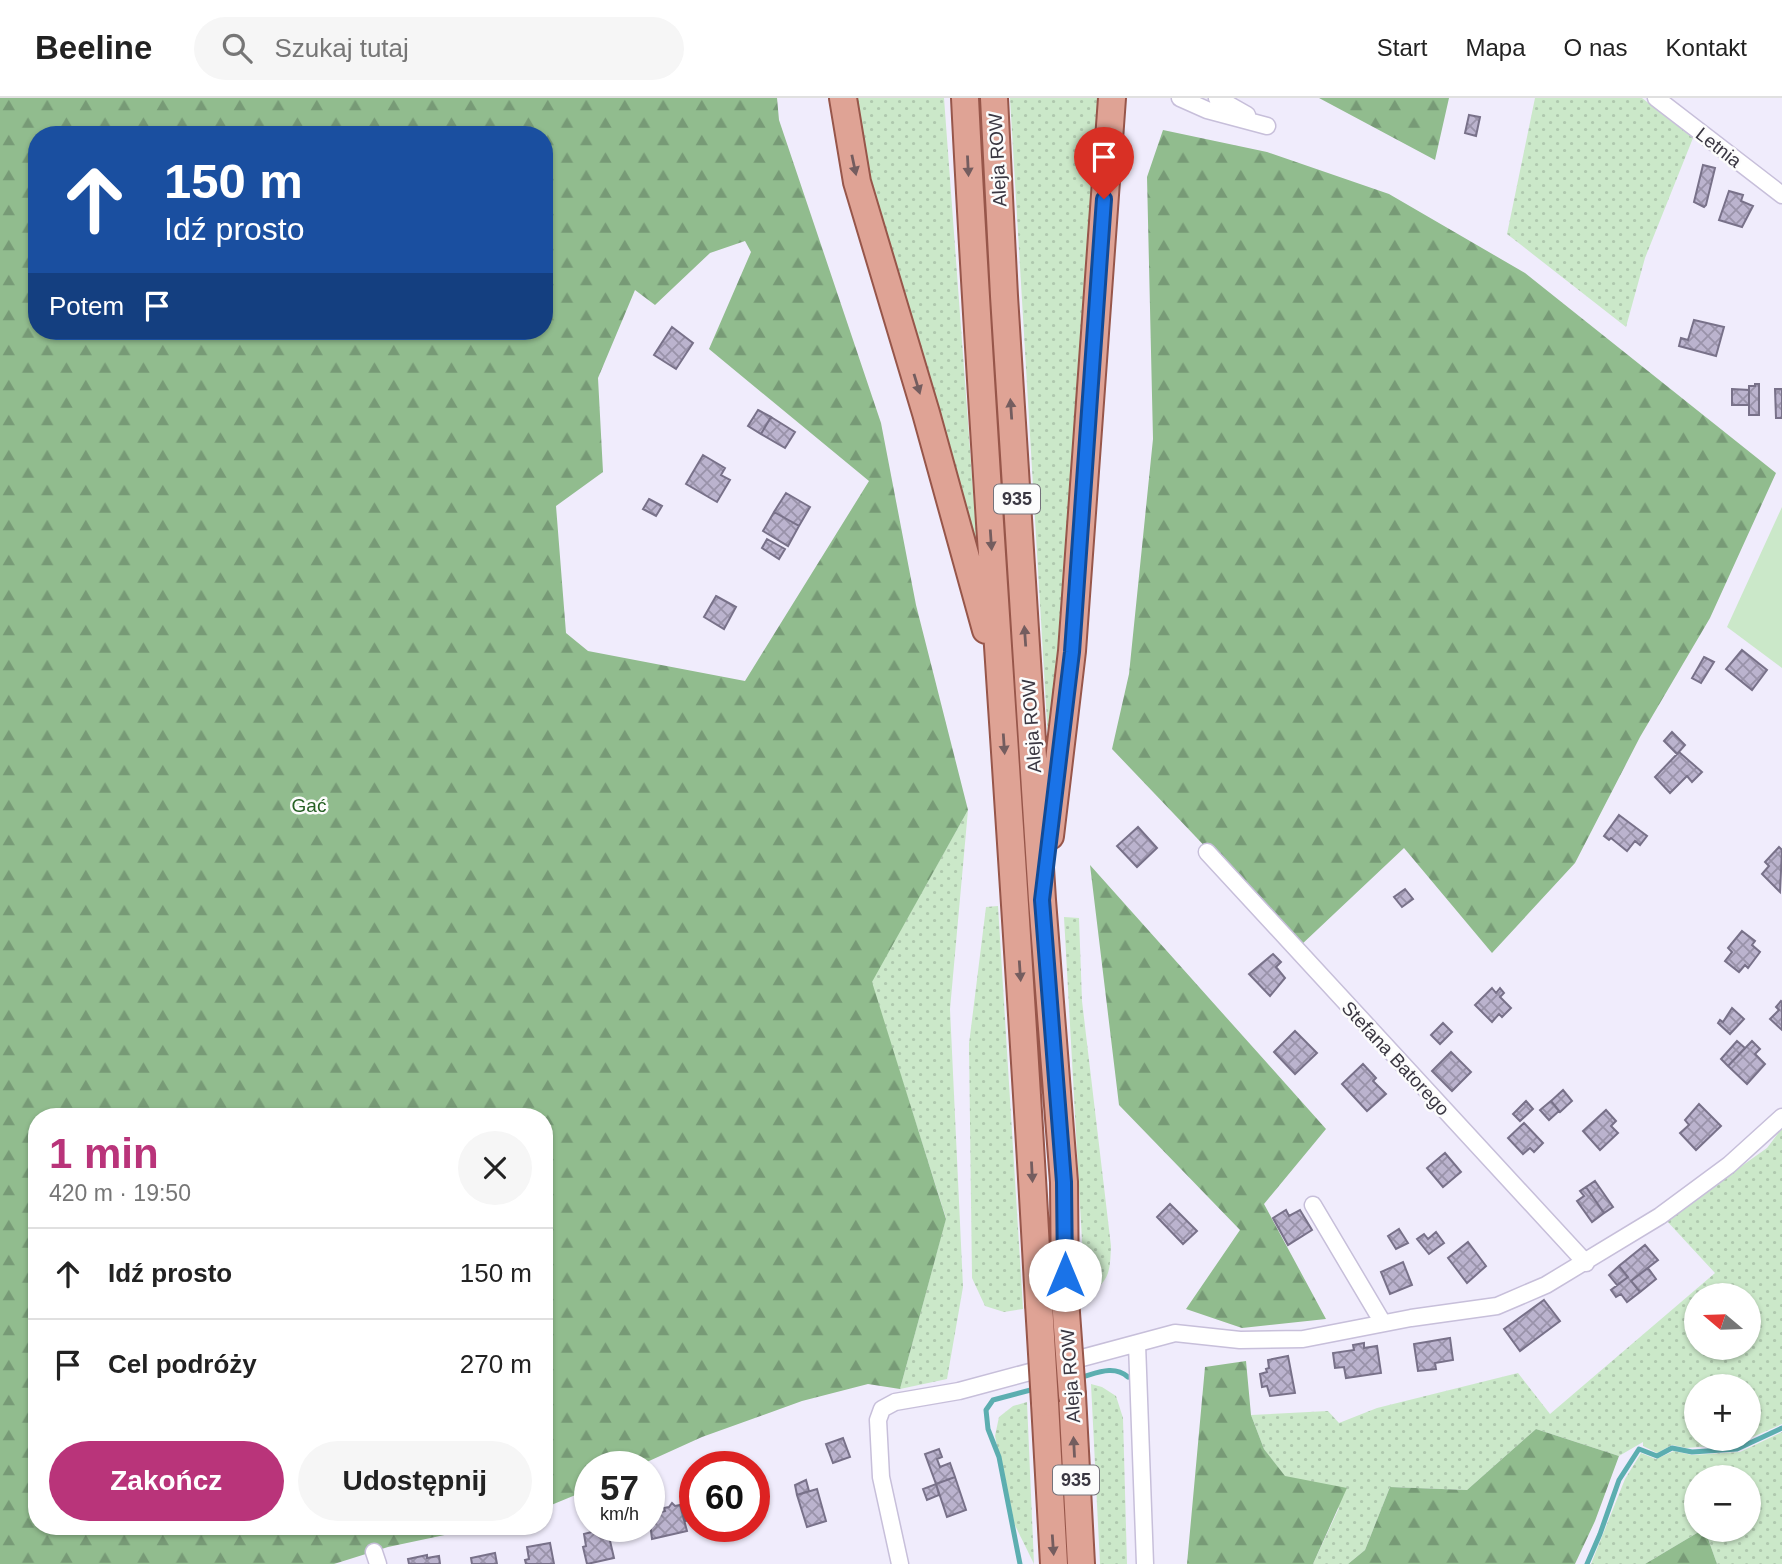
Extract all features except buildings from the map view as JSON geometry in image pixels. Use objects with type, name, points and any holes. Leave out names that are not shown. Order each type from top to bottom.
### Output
[{"type":"main road","points":[[843,98],[858,182],[999,676]]},
{"type":"main road","name":"Aleja ROW","points":[[965,98],[1055,1564]]},
{"type":"main road","name":"Aleja ROW","points":[[994,98],[1042,900],[1064,1182],[1065,1298],[1081,1564]]},
{"type":"main road","points":[[1042,900],[1072,652],[1112,98]]},
{"type":"street","points":[[1180,98],[1207,110],[1267,126],[1217,98]]},
{"type":"street","name":"Letnia","points":[[1656,98],[1782,195]]},
{"type":"street","name":"Stefana Batorego","points":[[1207,852],[1586,1263]]},
{"type":"street","points":[[900,1564],[881,1476],[878,1420],[882,1409],[895,1402],[959,1391],[1175,1333],[1240,1340],[1303,1339],[1382,1323],[1497,1306],[1546,1285],[1586,1263],[1660,1216],[1729,1165],[1782,1117]]},
{"type":"street","points":[[1313,1205],[1382,1323]]},
{"type":"street","points":[[1137,1344],[1145,1564]]},
{"type":"green space","name":"Gać","points":[[0,98],[777,98],[779,120],[881,423],[916,605],[968,810],[872,982],[946,1219],[900,1389],[868,1384],[802,1401],[702,1437],[665,1454],[665,1451],[574,1451],[574,1496],[553,1504],[553,1108],[28,1108],[28,1535],[445,1535],[388,1547],[334,1564],[0,1564]],"holes":[[[745,241],[751,252],[709,349],[869,481],[745,681],[588,651],[566,633],[556,506],[603,472],[598,378],[635,290],[655,305],[710,253]]]},
{"type":"green space","points":[[853,98],[944,98],[979,571],[876,214]]},
{"type":"green space","points":[[1010,98],[1100,98],[1051,789]]},
{"type":"green space","points":[[1319,98],[1449,98],[1435,160]]},
{"type":"green space","points":[[1535,98],[1642,98],[1693,138],[1645,258],[1626,327],[1507,234]]},
{"type":"green space","points":[[1163,130],[1267,152],[1389,194],[1525,273],[1776,473],[1710,618],[1640,737],[1575,863],[1492,953],[1404,848],[1300,946],[1112,749],[1129,674],[1153,439],[1147,177]]},
{"type":"green space","points":[[1782,507],[1782,668],[1727,627]]},
{"type":"green space","points":[[968,810],[950,1009],[963,1287],[947,1379],[900,1389],[946,1218],[871,982]]},
{"type":"green space","points":[[1090,865],[1326,1129],[1264,1204],[1326,1319],[1242,1328],[1186,1309],[1240,1230],[1119,1105]]},
{"type":"green space","points":[[998,906],[1023,1309],[1004,1312],[985,1306],[972,1278],[969,1044],[986,907]]},
{"type":"green space","points":[[1064,917],[1079,918],[1082,1001],[1111,1246],[1107,1276],[1099,1286],[1085,1294]]},
{"type":"green space","points":[[1782,1128],[1782,1424],[1761,1433],[1761,1374],[1684,1374],[1684,1448],[1672,1445],[1657,1453],[1643,1446],[1643,1442],[1619,1456],[1536,1429],[1467,1490],[1390,1487],[1365,1550],[1348,1564],[1313,1564],[1339,1508],[1285,1477],[1264,1449],[1251,1415],[1328,1411],[1339,1423],[1377,1408],[1518,1373],[1550,1414],[1684,1299],[1684,1360],[1761,1360],[1761,1283],[1703,1283],[1715,1273],[1666,1220],[1767,1148]]},
{"type":"green space","points":[[1246,1361],[1251,1415],[1264,1449],[1285,1476],[1347,1488],[1313,1564],[1187,1564],[1205,1367]]},
{"type":"green space","points":[[1091,1384],[1116,1396],[1123,1418],[1127,1564],[1100,1564]]},
{"type":"green space","points":[[1027,1402],[1034,1564],[1011,1517],[995,1436],[999,1417],[1013,1406]]},
{"type":"green space","points":[[1536,1429],[1619,1456],[1595,1521],[1575,1564],[1348,1564],[1365,1550],[1390,1487],[1467,1490]]},
{"type":"green space","points":[[1782,1432],[1782,1564],[1717,1564],[1709,1542],[1761,1542],[1761,1465],[1684,1465],[1684,1541],[1645,1564],[1591,1564],[1625,1479],[1641,1453],[1656,1459],[1674,1451],[1692,1455],[1761,1451],[1761,1442]]},
{"type":"green space","points":[[1684,1541],[1709,1542],[1717,1564],[1645,1564]]},
{"type":"waterway","points":[[1078,1378],[1110,1371],[1128,1377]]},
{"type":"waterway","points":[[1020,1564],[999,1457],[988,1429],[986,1410],[993,1400],[1038,1388]]},
{"type":"waterway","points":[[1587,1564],[1619,1480],[1639,1449],[1657,1456],[1672,1448],[1692,1452],[1737,1449],[1782,1428]]},
{"type":"route","points":[[1065,1275],[1064,1182],[1042,900],[1072,652],[1104,199]]}]
